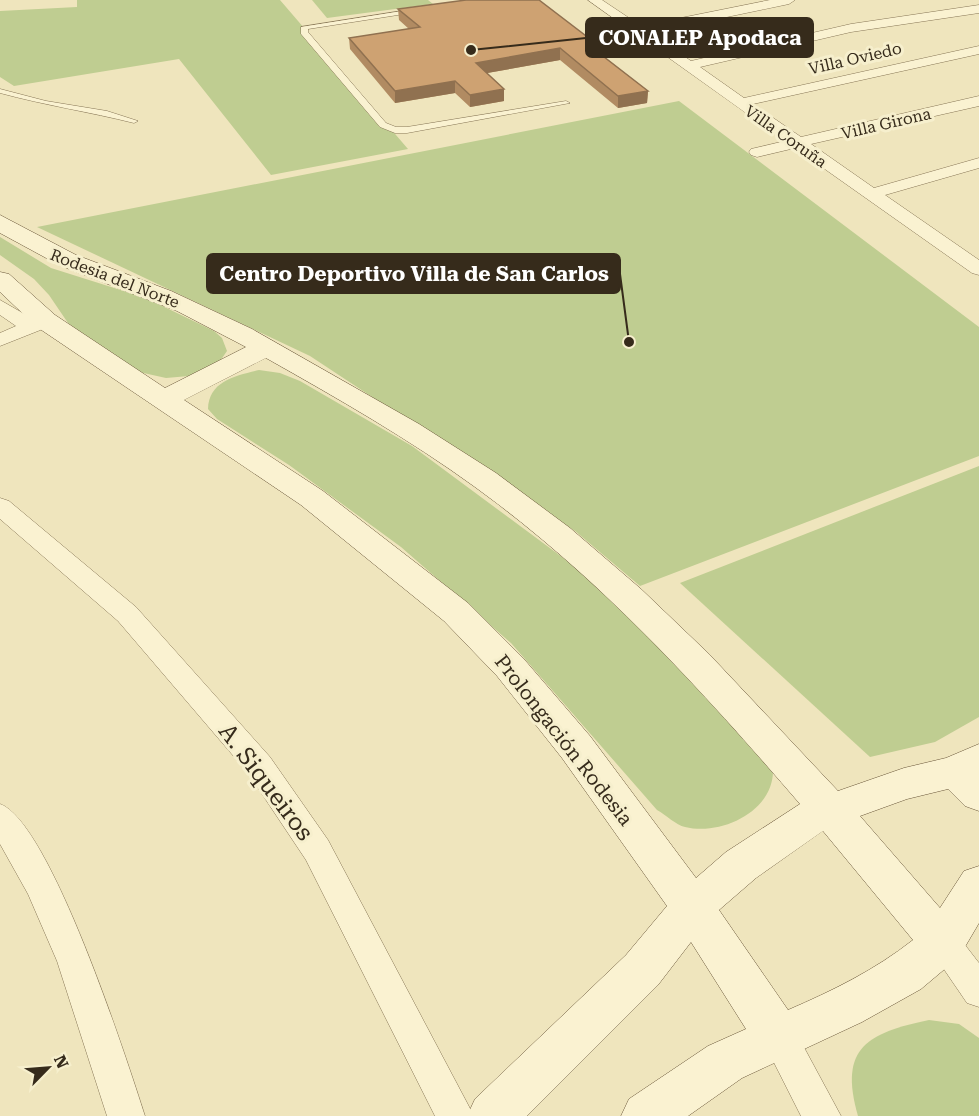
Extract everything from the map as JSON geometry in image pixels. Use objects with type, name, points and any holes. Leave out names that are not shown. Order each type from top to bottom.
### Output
[{"type":"street","name":"Villa Coruña","points":[[594,0],[979,269]]},
{"type":"street","points":[[638,31],[789,0]]},
{"type":"street","points":[[687,66],[851,28],[979,9]]},
{"type":"street","name":"Villa Oviedo","points":[[740,104],[881,70],[979,50]]},
{"type":"street","name":"Villa Girona","points":[[757,152],[979,101]]},
{"type":"street","points":[[870,194],[979,163]]},
{"type":"street","name":"Rodesia del Norte","points":[[0,222],[63,261],[170,299],[264,348]]},
{"type":"street","points":[[0,279],[39,324]]},
{"type":"street","points":[[0,306],[39,324],[163,400],[264,348],[412,431],[493,484],[559,538],[645,614],[720,690],[830,810],[943,943],[979,991]]},
{"type":"street","points":[[0,340],[39,324]]},
{"type":"street","name":"Prolongación Rodesia","points":[[163,400],[312,498],[456,612],[510,667],[576,747],[692,907],[780,1039],[822,1116]]},
{"type":"street","name":"A. Siqueiros","points":[[0,506],[127,614],[259,765],[317,850],[455,1116]]},
{"type":"street","points":[[492,1116],[642,970],[692,907],[741,865],[811,817],[904,784],[971,775]]},
{"type":"street","points":[[0,817],[23,849],[55,914],[83,979],[126,1116]]},
{"type":"street","points":[[646,1116],[725,1062],[780,1039],[882,988],[943,943],[979,884]]},
{"type":"lane","points":[[420,11],[322,23],[305,27],[304,32],[382,125],[395,130],[566,103]]},
{"type":"lane","points":[[0,91],[46,103],[107,113],[134,121]]},
{"type":"green space","points":[[77,0],[280,0],[408,149],[271,175],[179,59],[14,86],[0,77],[0,11],[77,7]]},
{"type":"green space","points":[[312,0],[428,0],[433,4],[327,18]]},
{"type":"green space","points":[[679,101],[979,327],[979,456],[640,586],[575,531],[310,356],[37,227]]},
{"type":"green space","points":[[0,237],[51,268],[146,298],[214,331],[222,338],[227,351],[220,361],[189,376],[166,378],[139,372],[99,348],[68,323],[49,295],[34,279],[0,255]]},
{"type":"green space","points":[[259,370],[280,373],[300,381],[412,446],[593,580],[758,742],[773,767],[773,771],[771,785],[755,809],[729,824],[699,829],[682,826],[657,810],[511,643],[401,547],[289,465],[217,419],[208,409],[209,400],[218,386],[225,381]]},
{"type":"green space","points":[[979,466],[979,717],[935,742],[870,757],[680,583]]},
{"type":"green space","points":[[929,1020],[959,1024],[979,1038],[979,1116],[858,1116],[852,1074],[856,1059],[863,1047],[874,1038],[889,1031]]},
{"type":"building","points":[[466,0],[539,0],[607,52],[599,53],[648,91],[618,96],[560,48],[476,63],[504,89],[470,95],[455,81],[395,91],[349,38],[420,27],[398,9]]},
{"type":"place","name":"CONALEP Apodaca","points":[[471,50]]},
{"type":"place","name":"Centro Deportivo Villa de San Carlos","points":[[629,342]]}]
